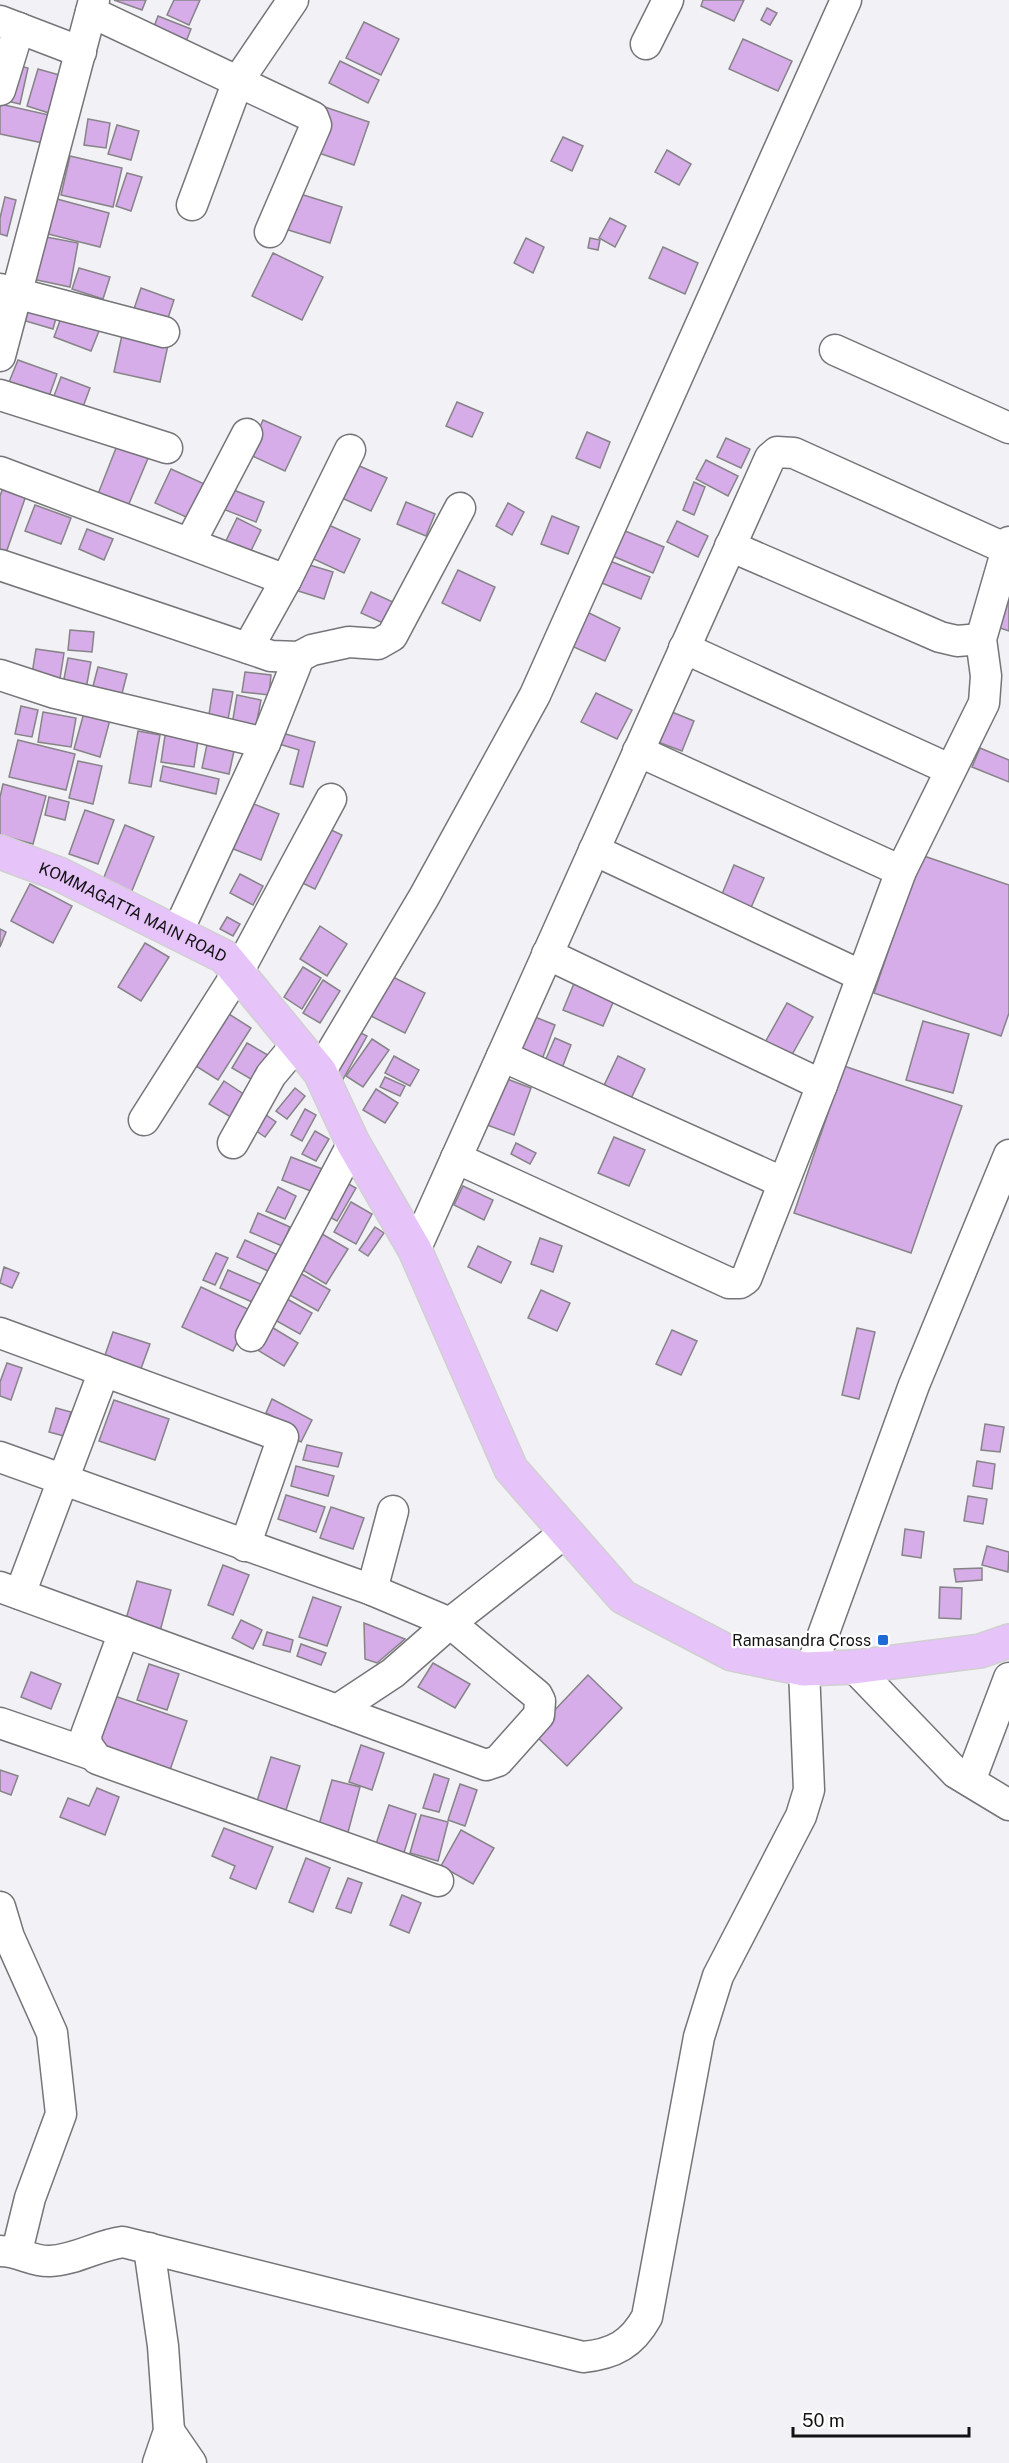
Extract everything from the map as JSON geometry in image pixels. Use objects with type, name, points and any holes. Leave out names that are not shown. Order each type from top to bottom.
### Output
[{"type":"main road","name":"KOMMAGATTA MAIN ROAD","points":[[0,852],[59,874],[225,957],[238,972],[320,1072],[353,1143],[415,1250],[511,1469],[623,1597],[732,1654],[807,1668],[854,1667],[980,1651],[1009,1641]]},
{"type":"street","points":[[192,205],[238,81],[292,0]]},
{"type":"street","points":[[646,44],[668,0]]},
{"type":"street","points":[[320,1072],[424,897],[535,695],[846,0]]},
{"type":"street","points":[[0,356],[9,291],[93,6],[313,117],[316,122],[270,232]]},
{"type":"street","points":[[0,90],[9,25],[81,52]]},
{"type":"street","points":[[9,291],[164,332]]},
{"type":"street","points":[[835,351],[1009,428]]},
{"type":"street","points":[[0,395],[167,448]]},
{"type":"street","points":[[190,543],[247,434]]},
{"type":"street","points":[[248,648],[286,580],[350,450]]},
{"type":"street","points":[[415,1250],[456,1158],[502,1056],[684,648],[770,458],[777,452],[804,457],[1008,547],[981,639],[986,676],[984,703],[949,769],[901,871],[822,1085],[782,1182],[748,1275],[740,1283],[729,1283],[456,1158]]},
{"type":"street","points":[[0,472],[286,580]]},
{"type":"street","points":[[0,565],[248,648],[283,658],[299,657],[312,650],[349,642],[378,644],[392,636],[460,508]]},
{"type":"street","points":[[730,546],[939,637],[957,640],[981,639]]},
{"type":"street","points":[[684,648],[949,769]]},
{"type":"street","points":[[177,933],[265,743],[299,657]]},
{"type":"street","points":[[0,675],[55,693],[265,743]]},
{"type":"street","points":[[638,751],[901,871]]},
{"type":"street","points":[[144,1120],[238,972],[331,799]]},
{"type":"street","points":[[594,850],[862,976]]},
{"type":"street","points":[[547,954],[822,1085]]},
{"type":"street","points":[[233,1143],[272,1075],[297,1044]]},
{"type":"street","points":[[502,1056],[782,1182]]},
{"type":"street","points":[[250,1336],[353,1143]]},
{"type":"street","points":[[0,1907],[9,1937],[52,2033],[61,2114],[8,2251],[35,2260],[51,2261],[67,2259],[108,2244],[123,2242],[583,2357],[600,2356],[637,2336],[648,2317],[699,2037],[718,1976],[801,1816],[809,1790],[807,1668],[914,1385],[1009,1155]]},
{"type":"street","points":[[0,1333],[283,1437],[245,1546]]},
{"type":"street","points":[[0,1457],[63,1480],[245,1546],[372,1590],[450,1623],[537,1695],[540,1701],[539,1715],[498,1761],[486,1765],[10,1590],[63,1480],[104,1371]]},
{"type":"street","points":[[372,1590],[393,1511]]},
{"type":"street","points":[[337,1710],[393,1673],[450,1623],[566,1532]]},
{"type":"street","points":[[124,1632],[86,1735],[87,1745],[97,1759],[438,1881]]},
{"type":"street","points":[[854,1667],[956,1773],[1009,1805]]},
{"type":"street","points":[[970,1781],[1009,1678]]},
{"type":"street","points":[[0,1723],[93,1755]]},
{"type":"street","points":[[148,2248],[163,2346],[169,2431],[158,2463]]},
{"type":"street","points":[[169,2431],[191,2463]]},
{"type":"building","points":[[114,0],[146,0],[142,10]]},
{"type":"building","points":[[174,0],[200,0],[189,25],[167,15]]},
{"type":"building","points":[[703,0],[744,0],[734,21],[701,6]]},
{"type":"building","points":[[767,8],[777,13],[770,25],[761,20]]},
{"type":"building","points":[[158,16],[191,29],[185,44],[152,32]]},
{"type":"building","points":[[364,22],[399,39],[381,75],[346,58]]},
{"type":"building","points":[[743,39],[792,61],[778,91],[729,69]]},
{"type":"building","points":[[340,61],[379,80],[368,103],[329,83]]},
{"type":"building","points":[[11,64],[28,68],[20,104],[3,100]]},
{"type":"building","points":[[38,69],[63,76],[52,114],[27,106]]},
{"type":"building","points":[[0,104],[49,115],[43,143],[0,134]]},
{"type":"building","points":[[325,107],[369,122],[354,165],[310,150]]},
{"type":"building","points":[[88,119],[110,123],[106,148],[84,145]]},
{"type":"building","points":[[117,125],[139,131],[131,160],[108,154]]},
{"type":"building","points":[[563,137],[583,146],[572,171],[551,161]]},
{"type":"building","points":[[667,150],[691,164],[679,185],[655,172]]},
{"type":"building","points":[[70,156],[122,168],[113,207],[61,195]]},
{"type":"building","points":[[127,173],[142,177],[131,211],[116,206]]},
{"type":"building","points":[[294,192],[342,207],[330,243],[282,228]]},
{"type":"building","points":[[5,197],[16,200],[7,236],[0,234],[0,218]]},
{"type":"building","points":[[57,199],[109,213],[100,247],[48,234]]},
{"type":"building","points":[[610,218],[626,226],[615,247],[599,238]]},
{"type":"building","points":[[41,236],[78,243],[70,287],[32,279]]},
{"type":"building","points":[[526,238],[544,247],[533,273],[514,263]]},
{"type":"building","points":[[590,238],[600,240],[598,250],[588,248]]},
{"type":"building","points":[[663,247],[698,263],[685,294],[649,278]]},
{"type":"building","points":[[273,253],[323,277],[302,320],[252,296]]},
{"type":"building","points":[[79,268],[110,277],[103,299],[72,289]]},
{"type":"building","points":[[141,288],[174,300],[167,321],[134,309]]},
{"type":"building","points":[[25,298],[59,307],[53,329],[19,319]]},
{"type":"building","points":[[65,307],[103,321],[91,351],[54,337]]},
{"type":"building","points":[[122,335],[168,345],[160,382],[114,372]]},
{"type":"building","points":[[18,360],[57,374],[47,402],[7,387]]},
{"type":"building","points":[[61,377],[90,388],[80,415],[51,404]]},
{"type":"building","points":[[457,402],[483,413],[472,437],[446,426]]},
{"type":"building","points":[[263,420],[301,437],[285,471],[248,454]]},
{"type":"building","points":[[587,432],[610,442],[600,468],[576,458]]},
{"type":"building","points":[[726,438],[750,449],[741,468],[717,457]]},
{"type":"building","points":[[118,443],[149,456],[128,506],[98,494]]},
{"type":"building","points":[[706,460],[738,476],[728,496],[696,479]]},
{"type":"building","points":[[348,461],[387,478],[371,511],[333,494]]},
{"type":"building","points":[[171,469],[209,486],[193,520],[155,503]]},
{"type":"building","points":[[6,479],[29,487],[6,553],[0,551],[0,496]]},
{"type":"building","points":[[694,482],[705,487],[694,515],[683,510]]},
{"type":"building","points":[[226,487],[264,502],[256,522],[218,507]]},
{"type":"building","points":[[406,502],[435,514],[426,536],[397,524]]},
{"type":"building","points":[[508,503],[524,512],[512,535],[496,526]]},
{"type":"building","points":[[35,505],[71,518],[61,544],[25,531]]},
{"type":"building","points":[[552,516],[579,527],[568,554],[541,544]]},
{"type":"building","points":[[237,518],[261,530],[247,559],[223,547]]},
{"type":"building","points":[[677,521],[708,536],[698,557],[667,542]]},
{"type":"building","points":[[322,522],[360,539],[344,573],[307,556]]},
{"type":"building","points":[[618,528],[664,547],[653,573],[608,554]]},
{"type":"building","points":[[87,529],[113,539],[104,560],[79,549]]},
{"type":"building","points":[[605,559],[650,577],[641,599],[597,581]]},
{"type":"building","points":[[303,563],[333,572],[324,599],[295,590]]},
{"type":"building","points":[[458,570],[495,587],[480,621],[442,603]]},
{"type":"building","points":[[371,592],[393,602],[383,623],[361,613]]},
{"type":"building","points":[[1006,597],[1009,598],[1009,631],[997,627]]},
{"type":"building","points":[[583,610],[620,628],[605,661],[567,644]]},
{"type":"building","points":[[70,630],[94,632],[92,652],[68,650]]},
{"type":"building","points":[[36,649],[64,653],[59,685],[31,680]]},
{"type":"building","points":[[68,658],[91,662],[85,694],[62,689]]},
{"type":"building","points":[[98,667],[127,674],[120,701],[91,694]]},
{"type":"building","points":[[245,672],[271,675],[269,695],[242,692]]},
{"type":"building","points":[[213,689],[233,692],[226,730],[207,727]]},
{"type":"building","points":[[596,693],[632,710],[617,739],[581,722]]},
{"type":"building","points":[[237,695],[261,700],[254,736],[231,731]]},
{"type":"building","points":[[21,706],[38,710],[32,737],[15,734]]},
{"type":"building","points":[[85,709],[111,716],[100,757],[74,749]]},
{"type":"building","points":[[667,710],[694,721],[682,751],[655,741]]},
{"type":"building","points":[[43,712],[76,718],[71,747],[38,742]]},
{"type":"building","points":[[166,729],[199,734],[194,767],[161,762]]},
{"type":"building","points":[[138,731],[160,735],[151,787],[129,783]]},
{"type":"building","points":[[282,733],[315,742],[303,787],[290,784],[299,750],[279,744]]},
{"type":"building","points":[[209,735],[236,742],[229,774],[202,768]]},
{"type":"building","points":[[18,740],[75,754],[66,790],[9,777]]},
{"type":"building","points":[[980,748],[1009,760],[1009,782],[972,767]]},
{"type":"building","points":[[78,761],[102,766],[93,804],[69,798]]},
{"type":"building","points":[[163,766],[219,779],[216,794],[160,781]]},
{"type":"building","points":[[3,784],[46,796],[33,844],[0,835],[0,797]]},
{"type":"building","points":[[49,797],[69,802],[65,820],[45,815]]},
{"type":"building","points":[[249,802],[279,814],[261,860],[231,848]]},
{"type":"building","points":[[85,810],[114,820],[98,864],[69,854]]},
{"type":"building","points":[[125,825],[154,837],[131,893],[102,882]]},
{"type":"building","points":[[325,827],[342,835],[315,889],[298,881]]},
{"type":"building","points":[[921,855],[1009,885],[1009,1013],[1001,1036],[874,993]]},
{"type":"building","points":[[734,865],[764,878],[746,919],[717,906]]},
{"type":"building","points":[[240,874],[263,886],[253,905],[230,893]]},
{"type":"building","points":[[30,884],[72,906],[53,943],[11,921]]},
{"type":"building","points":[[227,917],[240,924],[233,936],[220,929]]},
{"type":"building","points":[[320,926],[347,944],[327,976],[300,959]]},
{"type":"building","points":[[0,929],[6,932],[0,947]]},
{"type":"building","points":[[145,943],[169,957],[141,1001],[118,987]]},
{"type":"building","points":[[303,967],[321,978],[302,1009],[284,997]]},
{"type":"building","points":[[385,973],[425,993],[405,1033],[365,1013]]},
{"type":"building","points":[[323,980],[340,991],[320,1023],[303,1013]]},
{"type":"building","points":[[575,981],[615,998],[603,1026],[563,1010]]},
{"type":"building","points":[[787,1003],[813,1017],[789,1060],[763,1046]]},
{"type":"building","points":[[221,1009],[251,1028],[218,1080],[188,1061]]},
{"type":"building","points":[[530,1015],[555,1025],[541,1062],[516,1052]]},
{"type":"building","points":[[923,1021],[969,1034],[953,1093],[906,1080]]},
{"type":"building","points":[[357,1031],[367,1036],[342,1081],[332,1075]]},
{"type":"building","points":[[555,1038],[571,1045],[562,1068],[545,1061]]},
{"type":"building","points":[[372,1039],[389,1050],[363,1087],[346,1076]]},
{"type":"building","points":[[247,1043],[273,1058],[258,1083],[232,1068]]},
{"type":"building","points":[[394,1056],[419,1070],[410,1086],[385,1073]]},
{"type":"building","points":[[618,1056],[645,1069],[626,1109],[599,1096]]},
{"type":"building","points":[[844,1066],[962,1106],[911,1253],[794,1213]]},
{"type":"building","points":[[499,1076],[531,1088],[514,1135],[482,1123]]},
{"type":"building","points":[[385,1077],[405,1086],[400,1096],[380,1087]]},
{"type":"building","points":[[224,1081],[248,1097],[234,1119],[209,1104]]},
{"type":"building","points":[[295,1088],[305,1096],[287,1119],[276,1111]]},
{"type":"building","points":[[376,1089],[398,1103],[385,1123],[363,1110]]},
{"type":"building","points":[[305,1109],[316,1115],[302,1141],[291,1135]]},
{"type":"building","points":[[259,1110],[276,1122],[265,1137],[249,1126]]},
{"type":"building","points":[[315,1131],[329,1139],[316,1161],[302,1154]]},
{"type":"building","points":[[614,1137],[645,1150],[629,1186],[598,1173]]},
{"type":"building","points":[[516,1143],[536,1153],[530,1164],[511,1154]]},
{"type":"building","points":[[291,1157],[325,1170],[316,1193],[282,1180]]},
{"type":"building","points":[[343,1181],[356,1188],[337,1221],[324,1214]]},
{"type":"building","points":[[463,1186],[493,1200],[484,1220],[454,1205]]},
{"type":"building","points":[[278,1187],[296,1196],[285,1219],[266,1211]]},
{"type":"building","points":[[351,1202],[372,1214],[356,1244],[334,1232]]},
{"type":"building","points":[[258,1213],[290,1227],[282,1246],[250,1232]]},
{"type":"building","points":[[375,1227],[384,1233],[368,1256],[359,1250]]},
{"type":"building","points":[[317,1231],[348,1249],[326,1284],[296,1266]]},
{"type":"building","points":[[540,1238],[562,1246],[553,1272],[531,1264]]},
{"type":"building","points":[[245,1240],[276,1254],[268,1271],[237,1257]]},
{"type":"building","points":[[478,1246],[511,1262],[501,1283],[468,1267]]},
{"type":"building","points":[[216,1253],[228,1258],[215,1285],[203,1280]]},
{"type":"building","points":[[4,1267],[19,1273],[12,1288],[0,1283]]},
{"type":"building","points":[[228,1270],[265,1286],[257,1304],[220,1288]]},
{"type":"building","points":[[300,1273],[330,1290],[318,1311],[288,1294]]},
{"type":"building","points":[[201,1287],[252,1311],[233,1351],[182,1327]]},
{"type":"building","points":[[541,1290],[570,1303],[557,1331],[528,1318]]},
{"type":"building","points":[[287,1299],[312,1313],[300,1334],[275,1320]]},
{"type":"building","points":[[265,1323],[298,1343],[284,1366],[251,1346]]},
{"type":"building","points":[[857,1328],[875,1332],[859,1399],[842,1395]]},
{"type":"building","points":[[672,1330],[697,1341],[681,1375],[656,1364]]},
{"type":"building","points":[[113,1332],[150,1344],[139,1374],[103,1361]]},
{"type":"building","points":[[7,1363],[22,1368],[11,1400],[0,1396],[0,1382]]},
{"type":"building","points":[[272,1399],[312,1420],[301,1442],[287,1435],[292,1426],[266,1413]]},
{"type":"building","points":[[114,1400],[169,1419],[155,1460],[99,1441]]},
{"type":"building","points":[[56,1408],[71,1412],[64,1436],[49,1432]]},
{"type":"building","points":[[985,1424],[1004,1427],[1000,1452],[981,1450]]},
{"type":"building","points":[[307,1445],[342,1453],[338,1467],[303,1460]]},
{"type":"building","points":[[977,1461],[995,1464],[992,1489],[973,1486]]},
{"type":"building","points":[[296,1466],[334,1476],[328,1496],[291,1486]]},
{"type":"building","points":[[286,1495],[325,1507],[316,1532],[278,1519]]},
{"type":"building","points":[[968,1496],[987,1499],[983,1524],[964,1521]]},
{"type":"building","points":[[331,1507],[364,1518],[353,1549],[320,1538]]},
{"type":"building","points":[[905,1529],[924,1532],[921,1558],[902,1555]]},
{"type":"building","points":[[987,1546],[1009,1552],[1008,1572],[982,1565]]},
{"type":"building","points":[[223,1565],[249,1575],[233,1615],[208,1605]]},
{"type":"building","points":[[982,1568],[982,1580],[956,1582],[954,1569]]},
{"type":"building","points":[[137,1581],[171,1590],[159,1635],[124,1626]]},
{"type":"building","points":[[940,1587],[962,1588],[961,1619],[939,1618]]},
{"type":"building","points":[[313,1597],[341,1607],[327,1646],[299,1637]]},
{"type":"building","points":[[241,1620],[262,1630],[253,1649],[232,1638]]},
{"type":"building","points":[[364,1623],[405,1639],[377,1663],[365,1659]]},
{"type":"building","points":[[267,1632],[293,1640],[290,1652],[263,1645]]},
{"type":"building","points":[[301,1644],[326,1653],[321,1665],[297,1656]]},
{"type":"building","points":[[433,1663],[470,1684],[455,1708],[418,1687]]},
{"type":"building","points":[[149,1664],[179,1674],[167,1710],[137,1700]]},
{"type":"building","points":[[31,1672],[61,1684],[51,1709],[21,1697]]},
{"type":"building","points":[[588,1675],[622,1708],[567,1766],[533,1733]]},
{"type":"building","points":[[106,1693],[187,1721],[170,1770],[90,1743]]},
{"type":"building","points":[[361,1745],[384,1753],[372,1790],[349,1782]]},
{"type":"building","points":[[271,1757],[300,1766],[286,1810],[257,1801]]},
{"type":"building","points":[[0,1770],[18,1776],[11,1795],[0,1791]]},
{"type":"building","points":[[434,1774],[449,1779],[439,1812],[423,1808]]},
{"type":"building","points":[[332,1780],[360,1787],[347,1836],[318,1828]]},
{"type":"building","points":[[460,1784],[477,1790],[465,1826],[448,1820]]},
{"type":"building","points":[[97,1788],[119,1797],[105,1835],[60,1817],[68,1798],[89,1806]]},
{"type":"building","points":[[389,1805],[416,1814],[402,1859],[374,1850]]},
{"type":"building","points":[[421,1815],[448,1822],[438,1861],[410,1853]]},
{"type":"building","points":[[224,1828],[273,1847],[256,1889],[230,1878],[235,1866],[212,1856]]},
{"type":"building","points":[[461,1830],[494,1848],[473,1884],[441,1866]]},
{"type":"building","points":[[306,1858],[330,1868],[313,1912],[289,1902]]},
{"type":"building","points":[[348,1878],[362,1883],[351,1913],[336,1908]]},
{"type":"building","points":[[402,1895],[421,1903],[409,1933],[390,1925]]},
{"type":"place","name":"Ramasandra Cross","points":[[883,1640]]}]
